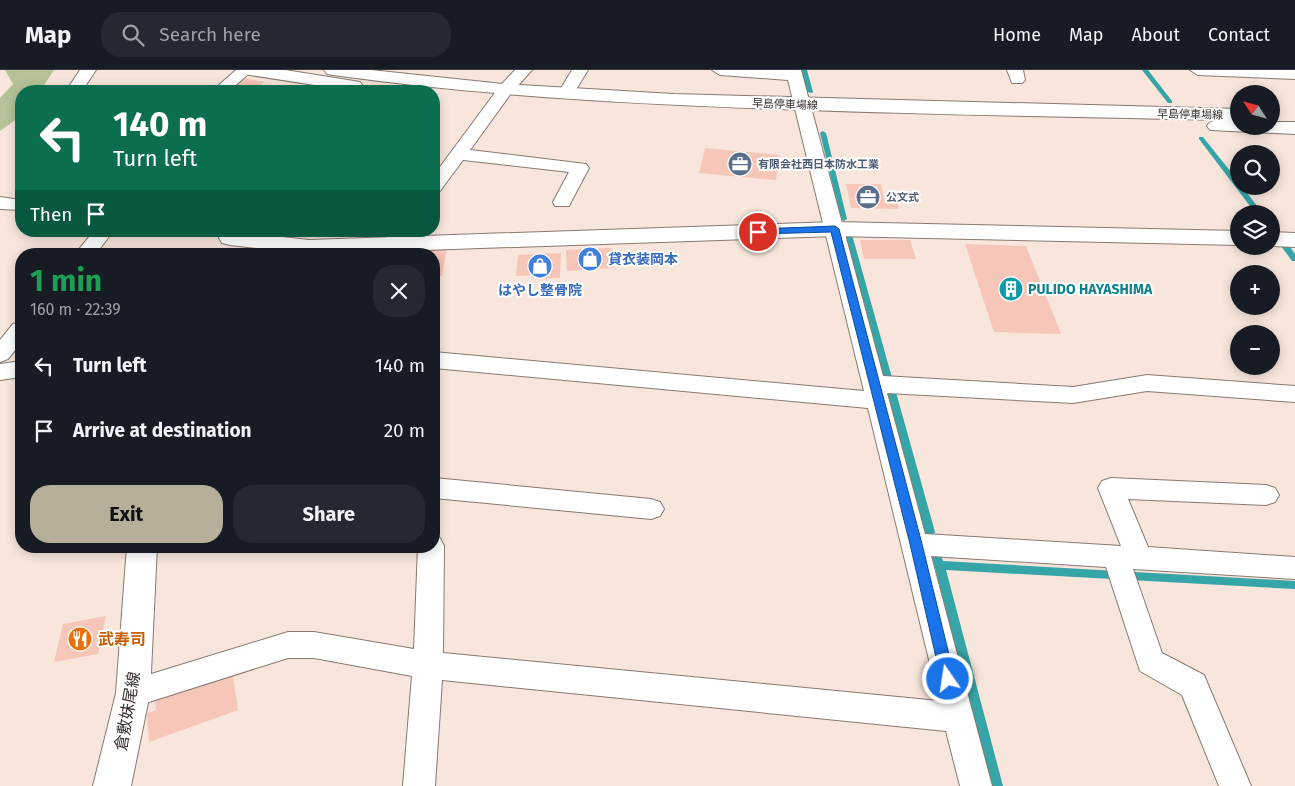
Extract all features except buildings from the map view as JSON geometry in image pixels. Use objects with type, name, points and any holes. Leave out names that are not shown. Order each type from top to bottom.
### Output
[{"type":"main road","name":"早島停車場線","points":[[250,70],[406,85]]},
{"type":"main road","name":"早島停車場線","points":[[333,70],[374,82]]},
{"type":"main road","name":"早島停車場線","points":[[440,88],[697,114],[804,111],[1230,115]]},
{"type":"main road","name":"早島停車場線","points":[[440,93],[566,93],[804,111],[1295,128]]},
{"type":"main road","points":[[1280,116],[1295,116]]},
{"type":"main road","points":[[229,237],[310,247],[835,229],[1230,238]]},
{"type":"main road","points":[[1280,239],[1295,240]]},
{"type":"main road","name":"倉敷妹尾線","points":[[112,786],[133,693],[142,553]]},
{"type":"street","points":[[78,85],[88,70]]},
{"type":"street","points":[[227,85],[245,70]]},
{"type":"street","points":[[440,179],[503,94],[524,70]]},
{"type":"street","points":[[566,93],[580,70]]},
{"type":"street","points":[[720,70],[794,73],[835,229],[883,389],[916,544],[957,717],[976,786]]},
{"type":"street","points":[[1198,70],[1295,74]]},
{"type":"street","points":[[458,154],[580,168],[562,202]]},
{"type":"street","points":[[0,203],[15,204]]},
{"type":"street","points":[[90,248],[99,237]]},
{"type":"street","points":[[0,354],[15,336]]},
{"type":"street","points":[[440,360],[883,389],[1073,395],[1147,384],[1295,394]]},
{"type":"street","points":[[0,372],[15,370]]},
{"type":"street","points":[[1235,786],[1193,685],[1150,662],[1111,488],[1266,495]]},
{"type":"street","points":[[440,489],[651,509]]},
{"type":"street","points":[[916,544],[1295,568]]},
{"type":"street","points":[[420,786],[428,665],[431,553]]},
{"type":"street","points":[[133,693],[288,645],[314,645],[428,665],[957,717]]},
{"type":"green space","points":[[5,70],[54,70],[44,85],[15,85],[15,120],[0,131],[0,98],[13,84]]},
{"type":"waterway","points":[[804,70],[810,92]]},
{"type":"waterway","points":[[1145,70],[1170,102]]},
{"type":"waterway","points":[[823,133],[844,219]]},
{"type":"waterway","points":[[1201,138],[1253,205]]},
{"type":"waterway","points":[[849,238],[930,532]]},
{"type":"waterway","points":[[1285,246],[1295,259]]},
{"type":"waterway","points":[[937,556],[997,786]]},
{"type":"waterway","points":[[940,565],[1295,585]]},
{"type":"place","name":"有限会社西日本防水工業","points":[[740,164]]},
{"type":"place","name":"公文式","points":[[868,197]]},
{"type":"place","name":"貸衣装岡本","points":[[590,259]]},
{"type":"place","name":"はやし整骨院","points":[[540,266]]},
{"type":"place","name":"PULIDO HAYASHIMA","points":[[1011,289]]},
{"type":"place","name":"武寿司","points":[[80,639]]},
{"type":"route","points":[[758,232],[835,229],[916,544],[948,679]]}]
